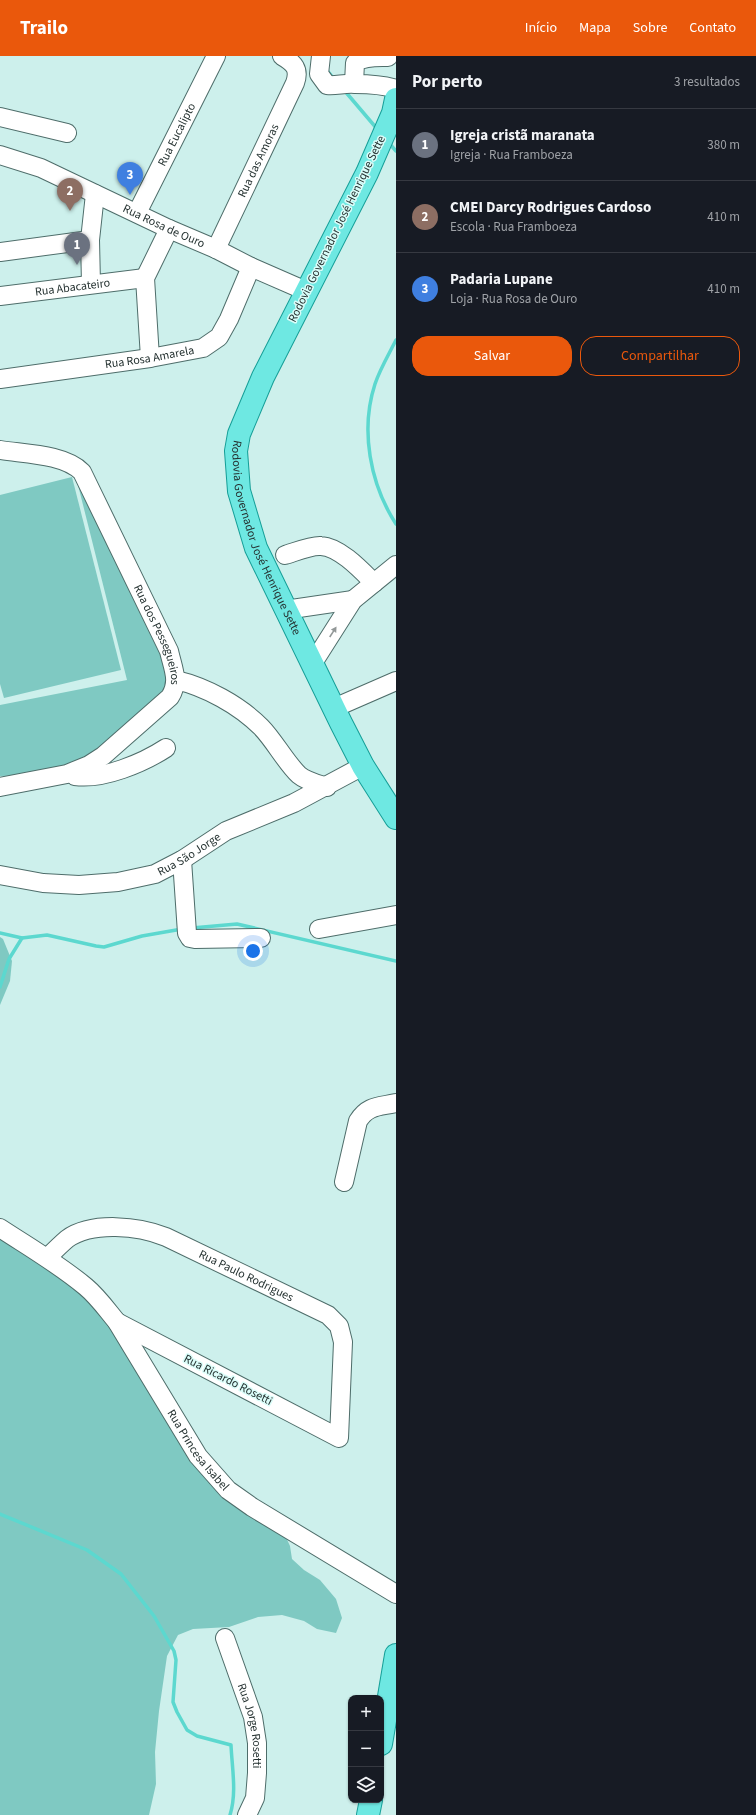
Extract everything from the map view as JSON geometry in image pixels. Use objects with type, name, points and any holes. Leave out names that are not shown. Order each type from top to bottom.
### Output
[{"type":"main road","name":"Rodovia Governador José Henrique Sette","points":[[396,99],[393,113],[367,172],[306,291],[245,417],[239,434],[236,451],[239,491],[256,548],[285,610],[363,766],[396,818]]},
{"type":"main road","points":[[383,1731],[396,1655]]},
{"type":"main road","points":[[368,1815],[370,1803]]},
{"type":"street","name":"Rua Eucalipto","points":[[137,213],[216,56]]},
{"type":"street","name":"Rua das Amoras","points":[[216,249],[296,83],[298,71],[290,61],[282,56]]},
{"type":"street","points":[[321,56],[319,74],[327,85],[335,86],[354,83],[389,86],[396,89]]},
{"type":"street","points":[[354,83],[356,62],[363,58],[388,57]]},
{"type":"street","points":[[0,117],[67,133]]},
{"type":"street","name":"Rua Rosa de Ouro","points":[[0,155],[41,168],[169,229],[216,249],[252,268],[306,291]]},
{"type":"street","points":[[91,284],[90,240],[94,194]]},
{"type":"street","points":[[150,358],[145,278],[169,229]]},
{"type":"street","points":[[0,252],[90,240]]},
{"type":"street","name":"Rua Rosa Amarela","points":[[0,379],[150,358],[203,348],[219,337],[229,319],[252,268]]},
{"type":"street","name":"Rua Abacateiro","points":[[0,296],[145,278]]},
{"type":"street","name":"Rua dos Pessegueiros","points":[[0,450],[63,460],[76,466],[82,472],[169,651],[176,680],[175,689],[170,697],[103,756],[89,765],[66,774],[0,787]]},
{"type":"street","points":[[285,555],[321,546],[332,549],[341,554],[374,583]]},
{"type":"street","points":[[312,663],[353,600],[396,565]]},
{"type":"street","points":[[285,610],[353,600]]},
{"type":"street","points":[[176,680],[192,684],[222,699],[247,715],[261,727],[299,775],[327,787]]},
{"type":"street","points":[[334,708],[396,681]]},
{"type":"street","points":[[66,774],[78,776],[122,770],[146,760],[166,748]]},
{"type":"street","name":"Rua São Jorge","points":[[0,875],[50,883],[79,885],[118,882],[155,874],[182,860],[226,831],[294,803],[327,787],[363,766]]},
{"type":"street","points":[[182,860],[187,933],[190,938],[260,938]]},
{"type":"street","points":[[319,929],[396,914]]},
{"type":"street","points":[[344,1182],[358,1121],[364,1112],[373,1108],[396,1103]]},
{"type":"street","name":"Rua Paulo Rodrigues","points":[[47,1258],[68,1239],[91,1228],[104,1227],[146,1230],[166,1237],[328,1315],[339,1326],[343,1342],[339,1438]]},
{"type":"street","name":"Rua Princesa Isabel","points":[[0,1228],[47,1258],[87,1288],[103,1304],[117,1322],[198,1456],[228,1490],[252,1507],[396,1594]]},
{"type":"street","name":"Rua Ricardo Rosetti","points":[[117,1322],[339,1438]]},
{"type":"street","name":"Rua Jorge Rosetti","points":[[225,1638],[253,1718],[257,1743],[255,1798],[247,1815]]},
{"type":"shaded area","points":[[72,477],[121,670],[4,698],[0,684],[0,495]]},
{"type":"shaded area","points":[[78,485],[169,668],[169,681],[154,703],[134,724],[75,766],[35,775],[0,776],[0,705],[127,680]]},
{"type":"shaded area","points":[[0,937],[3,939],[12,961],[10,981],[0,1005]]},
{"type":"shaded area","points":[[0,1231],[42,1261],[99,1308],[197,1463],[284,1533],[290,1546],[292,1559],[304,1570],[320,1580],[336,1599],[342,1618],[336,1633],[317,1629],[304,1621],[282,1615],[258,1617],[229,1627],[193,1629],[178,1635],[167,1656],[155,1752],[156,1784],[149,1815],[0,1815]]},
{"type":"waterway","points":[[326,69],[335,80]]},
{"type":"waterway","points":[[344,90],[378,130]]},
{"type":"waterway","points":[[388,142],[396,151]]},
{"type":"waterway","points":[[396,340],[375,384],[368,420],[368,438],[374,474],[387,508],[396,524]]},
{"type":"waterway","points":[[192,928],[237,924],[396,961]]},
{"type":"waterway","points":[[0,933],[22,938],[47,935],[104,947],[142,936],[182,929]]},
{"type":"waterway","points":[[0,987],[9,959],[22,938]]},
{"type":"waterway","points":[[0,1514],[87,1550],[121,1574],[154,1616],[174,1651],[176,1660],[173,1702],[187,1730],[197,1736],[231,1745],[234,1789],[230,1815]]},
{"type":"place","name":"Padaria Lupane","points":[[130,195]]},
{"type":"place","name":"CMEI Darcy Rodrigues Cardoso","points":[[70,211]]},
{"type":"place","name":"Igreja cristã maranata","points":[[77,265]]}]
